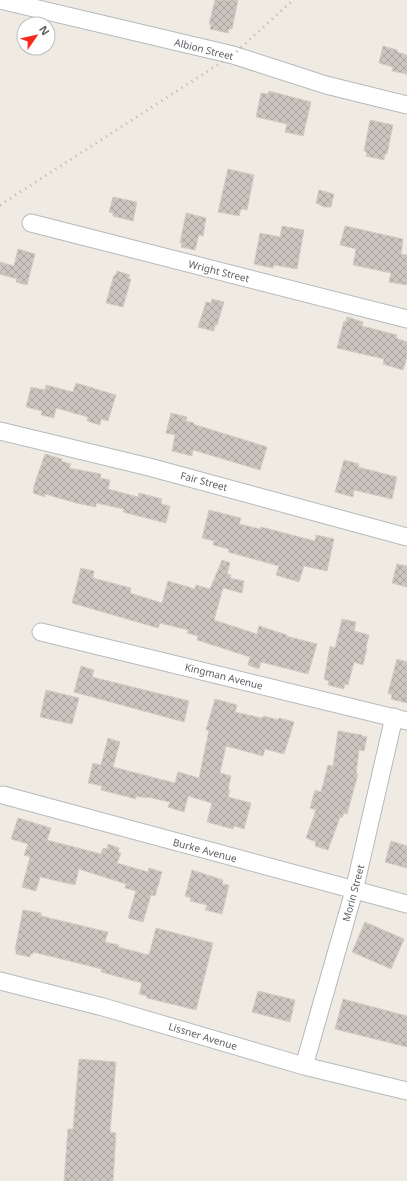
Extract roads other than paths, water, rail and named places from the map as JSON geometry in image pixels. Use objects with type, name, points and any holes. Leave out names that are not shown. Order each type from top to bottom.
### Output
[{"type":"street","name":"Albion Street","points":[[0,0],[233,56],[326,85],[407,105]]},
{"type":"street","name":"Wright Street","points":[[31,223],[407,319]]},
{"type":"street","name":"Fair Street","points":[[0,431],[149,467],[407,537]]},
{"type":"street","name":"Kingman Avenue","points":[[41,632],[401,719]]},
{"type":"street","name":"Morin Street","points":[[304,1066],[401,719]]},
{"type":"street","name":"Burke Avenue","points":[[3,795],[354,891],[407,904]]},
{"type":"street","name":"Lissner Avenue","points":[[0,981],[104,1007],[304,1066],[407,1091]]},
{"type":"railway","points":[[0,205],[233,55],[293,0]]}]
